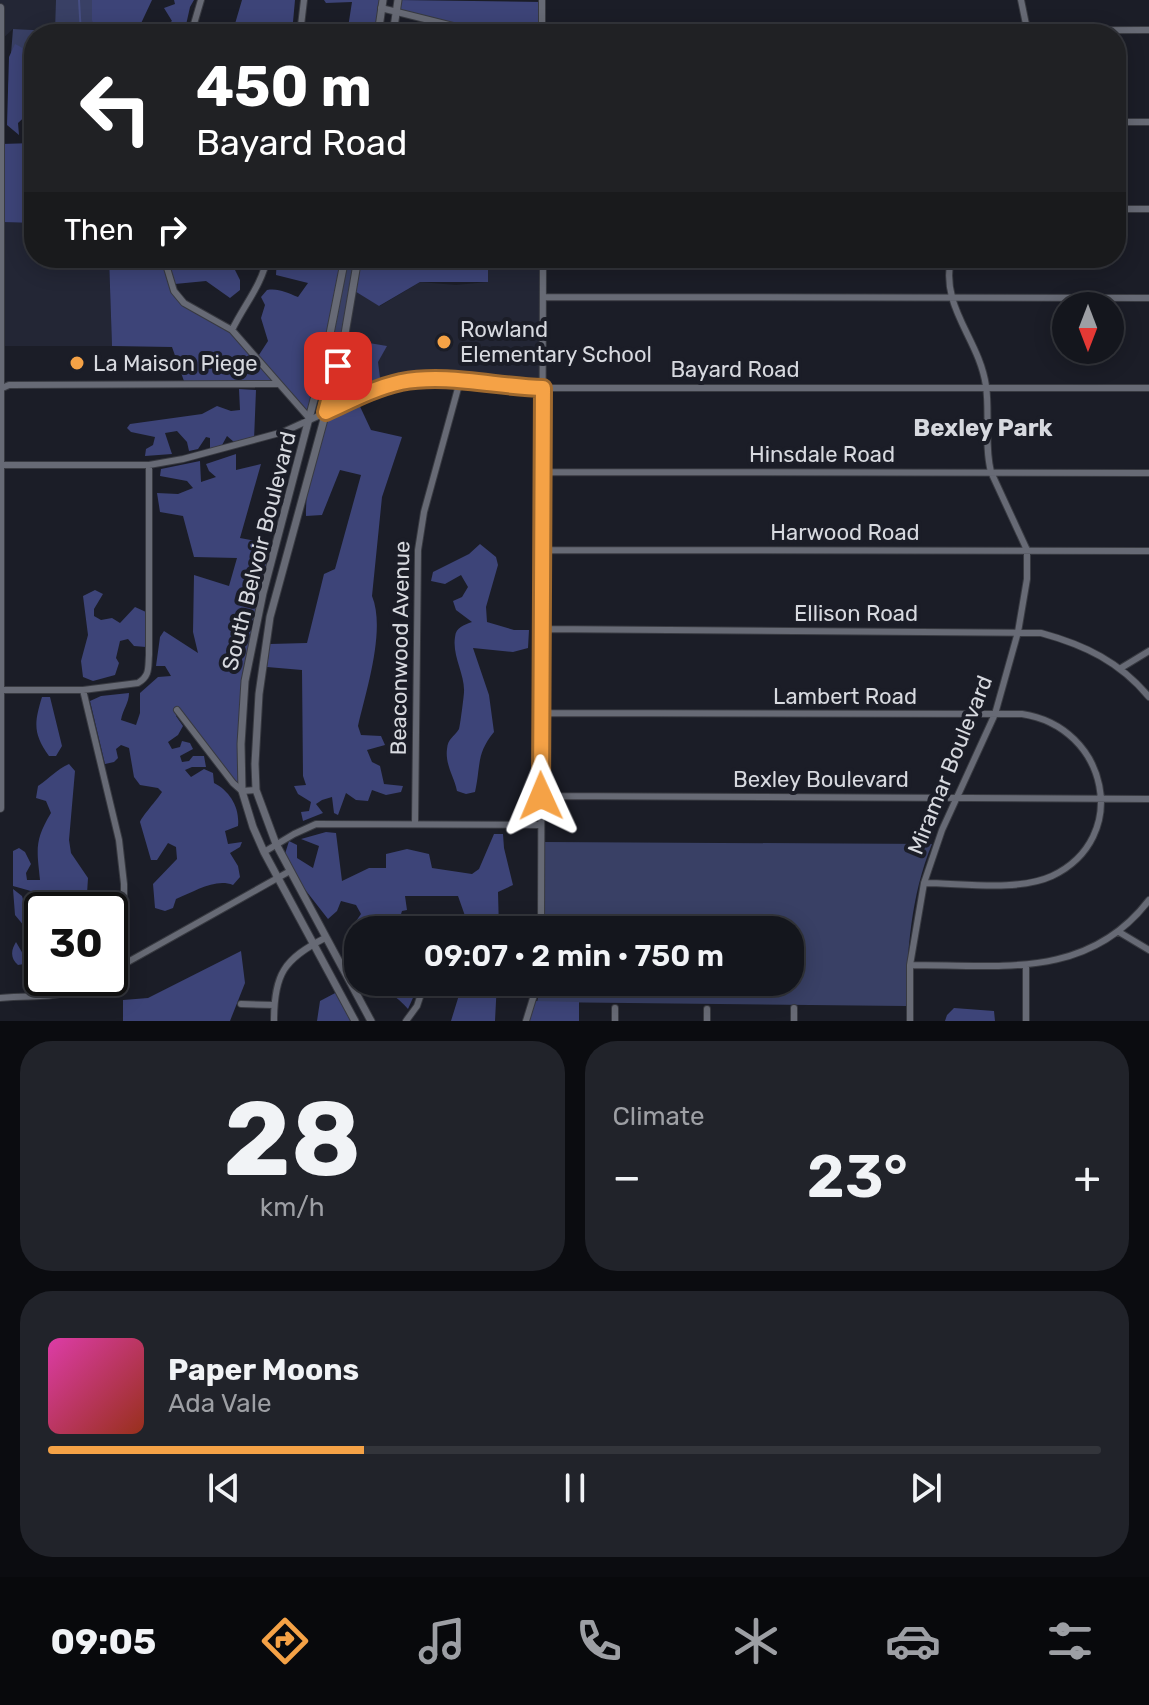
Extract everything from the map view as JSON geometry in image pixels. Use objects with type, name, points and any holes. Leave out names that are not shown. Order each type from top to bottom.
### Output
[{"type":"main road","points":[[0,8],[0,808]]},
{"type":"street","points":[[194,24],[201,0]]},
{"type":"street","points":[[301,24],[304,0]]},
{"type":"street","points":[[394,24],[398,0]]},
{"type":"street","points":[[542,0],[542,24]]},
{"type":"street","points":[[1021,0],[1026,24]]},
{"type":"street","points":[[379,24],[382,4],[396,13],[444,24]]},
{"type":"street","points":[[1126,30],[1149,30]]},
{"type":"street","points":[[1126,122],[1149,122]]},
{"type":"street","points":[[1126,209],[1149,209]]},
{"type":"street","points":[[167,268],[174,291],[184,303],[232,330],[310,419]]},
{"type":"street","points":[[232,330],[262,278],[264,268]]},
{"type":"street","name":"South Belvoir Boulevard","points":[[343,268],[310,419],[263,593],[245,681],[241,744],[242,791],[253,827],[355,1021]]},
{"type":"street","name":"South Belvoir Boulevard","points":[[356,268],[341,357],[270,617],[255,746],[256,790],[276,844],[371,1021]]},
{"type":"street","points":[[541,916],[543,268]]},
{"type":"street","name":"Miramar Boulevard","points":[[910,1021],[910,965],[924,883],[934,851],[995,714],[1018,632],[1027,579],[1027,550],[991,472],[986,386],[972,343],[950,297],[950,268]]},
{"type":"street","points":[[543,297],[1149,298]]},
{"type":"street","name":"Bayard Road","points":[[1,465],[149,465],[256,441],[382,387],[433,379],[543,388],[1149,388]]},
{"type":"street","name":"Beaconwood Avenue","points":[[415,824],[418,550],[424,512],[460,381]]},
{"type":"street","points":[[0,389],[9,385],[279,384]]},
{"type":"street","points":[[0,690],[83,690],[138,683],[145,679],[148,673],[149,465]]},
{"type":"street","name":"Hinsdale Road","points":[[542,472],[1149,473]]},
{"type":"street","name":"Harwood Road","points":[[542,550],[1149,551]]},
{"type":"street","name":"Ellison Road","points":[[542,629],[1041,633],[1071,641],[1097,653],[1121,668],[1149,697]]},
{"type":"street","points":[[1121,668],[1149,651]]},
{"type":"street","points":[[83,690],[119,840],[124,892]]},
{"type":"street","points":[[177,710],[228,777],[242,791],[256,790]]},
{"type":"street","name":"Lambert Road","points":[[540,713],[1033,716],[1065,730],[1080,743],[1093,765],[1101,800]]},
{"type":"street","name":"Bexley Boulevard","points":[[541,796],[1149,799]]},
{"type":"street","points":[[924,883],[1024,884],[1054,875],[1084,850],[1097,822],[1101,800]]},
{"type":"street","points":[[264,852],[316,824],[541,825]]},
{"type":"street","points":[[128,963],[290,871]]},
{"type":"street","points":[[910,965],[1026,966],[1064,959],[1119,932],[1149,900]]},
{"type":"street","points":[[1119,932],[1149,950]]},
{"type":"street","points":[[274,1021],[275,988],[283,970],[298,952],[325,938]]},
{"type":"street","points":[[1026,966],[1026,1021]]},
{"type":"street","points":[[0,998],[59,996]]},
{"type":"street","points":[[406,1021],[420,996]]},
{"type":"street","points":[[526,1021],[534,996]]},
{"type":"street","points":[[241,1004],[274,1005]]},
{"type":"street","points":[[615,1008],[615,1021]]},
{"type":"street","points":[[794,1008],[794,1021]]},
{"type":"street","points":[[707,1009],[707,1021]]},
{"type":"shaded area","points":[[0,0],[56,0],[56,24],[24,24],[24,30],[13,29],[0,41]]},
{"type":"shaded area","points":[[56,0],[134,0],[128,24],[55,24]]},
{"type":"shaded area","points":[[92,0],[152,0],[141,24],[93,24]]},
{"type":"shaded area","points":[[174,0],[194,0],[186,24],[168,24],[172,21],[164,8],[175,4]]},
{"type":"shaded area","points":[[242,0],[295,0],[292,24],[235,24]]},
{"type":"shaded area","points":[[324,0],[383,0],[379,24],[349,24],[352,2],[326,3]]},
{"type":"shaded area","points":[[398,0],[542,2],[542,24],[439,24],[396,13]]},
{"type":"shaded area","points":[[13,29],[24,30],[24,92],[8,92]]},
{"type":"shaded area","points":[[15,44],[24,49],[24,117],[18,123],[19,135],[7,125],[9,57]]},
{"type":"shaded area","points":[[24,143],[24,223],[1,222],[1,144]]},
{"type":"shaded area","points":[[1,222],[24,223],[24,268],[109,268],[112,346],[1,346]]},
{"type":"shaded area","points":[[109,268],[167,268],[174,290],[184,303],[232,330],[257,358],[268,341],[261,318],[265,305],[261,297],[271,290],[298,297],[308,283],[276,275],[276,268],[343,268],[310,419],[279,385],[185,384],[172,347],[112,346]]},
{"type":"shaded area","points":[[170,268],[234,268],[240,280],[240,290],[230,298],[206,281],[175,284]]},
{"type":"shaded area","points":[[345,268],[354,268],[328,392],[321,390]]},
{"type":"shaded area","points":[[356,268],[488,268],[488,282],[420,282],[379,306],[353,290]]},
{"type":"shaded area","name":"Rowland Elementary School","points":[[488,268],[543,268],[543,388],[460,381],[404,382],[326,412],[353,290],[380,306],[420,282],[456,285],[487,282]]},
{"type":"shaded area","points":[[369,343],[387,346],[378,362],[380,378],[343,392],[346,374],[360,365]]},
{"type":"shaded area","points":[[239,389],[256,390],[254,440],[234,442],[227,436],[221,447],[210,449],[210,438],[206,437],[198,449],[189,451],[187,442],[177,431],[165,433],[172,454],[145,456],[155,437],[131,432],[127,428],[130,424],[202,414],[217,406],[231,411],[240,410]]},
{"type":"shaded area","points":[[356,398],[371,430],[402,437],[382,497],[372,596],[376,610],[376,643],[358,726],[361,735],[381,736],[385,745],[367,750],[372,762],[380,766],[384,784],[403,786],[401,792],[386,795],[372,790],[368,801],[356,800],[346,793],[338,815],[334,813],[332,797],[322,800],[316,804],[323,813],[303,821],[301,812],[309,811],[311,802],[298,794],[294,786],[306,785],[303,776],[302,670],[267,667],[270,644],[307,643],[324,574],[335,569],[361,475],[340,470],[322,515],[306,516],[307,490],[326,412]]},
{"type":"shaded area","points":[[236,454],[236,470],[261,464],[240,538],[276,545],[245,681],[242,791],[177,711],[176,716],[183,726],[178,735],[168,742],[172,749],[180,747],[182,741],[190,743],[193,749],[180,756],[182,762],[189,761],[193,756],[204,756],[206,767],[185,770],[191,777],[204,769],[213,773],[214,783],[233,801],[238,826],[225,831],[228,844],[242,842],[230,853],[240,877],[233,885],[219,883],[176,899],[173,908],[165,911],[155,908],[153,884],[177,859],[176,847],[168,843],[157,860],[151,860],[140,822],[162,792],[158,788],[140,785],[134,777],[129,748],[121,745],[116,749],[118,758],[105,764],[90,701],[101,696],[129,693],[121,720],[136,725],[140,713],[140,693],[158,677],[171,676],[165,666],[156,666],[160,637],[164,631],[198,653],[193,632],[194,575],[229,586],[237,558],[194,557],[183,516],[160,512],[157,493],[178,494],[193,488],[187,481],[160,476],[161,469],[200,461],[201,482],[216,477],[206,464]]},
{"type":"shaded area","points":[[480,544],[496,557],[498,565],[486,607],[487,622],[514,630],[529,630],[528,648],[513,652],[473,648],[489,695],[494,732],[482,754],[475,792],[466,794],[457,791],[447,755],[449,742],[459,729],[464,692],[455,637],[463,625],[472,622],[456,610],[453,601],[462,597],[468,587],[461,575],[445,584],[431,581],[433,572],[469,554]]},
{"type":"shaded area","points":[[95,590],[103,594],[94,609],[94,616],[101,620],[112,618],[120,623],[135,607],[146,612],[146,647],[134,646],[128,639],[120,641],[115,675],[93,681],[83,677],[81,661],[88,635],[83,596]]},
{"type":"shaded area","points":[[42,697],[50,697],[62,746],[56,756],[49,756],[38,735],[36,721]]},
{"type":"shaded area","points":[[69,764],[75,771],[69,840],[71,853],[88,878],[87,892],[34,892],[13,886],[13,851],[19,848],[31,864],[26,873],[27,880],[40,880],[38,846],[51,813],[46,801],[36,798],[38,786]]},
{"type":"shaded area","points":[[326,832],[336,833],[342,881],[369,868],[386,868],[386,854],[407,849],[429,854],[432,868],[472,874],[479,869],[494,834],[503,834],[513,885],[498,892],[499,916],[465,916],[458,896],[405,896],[407,910],[402,911],[400,916],[360,916],[356,905],[341,901],[337,911],[328,919],[303,887],[285,854],[289,841],[297,845],[297,858],[313,868],[319,846],[301,839]]},
{"type":"shaded area","points":[[545,842],[932,844],[919,883],[912,924],[906,1006],[537,1002],[538,996],[804,996],[804,916],[545,916]]},
{"type":"shaded area","points":[[13,889],[22,896],[24,926],[15,915]]},
{"type":"shaded area","points":[[16,942],[23,954],[24,964],[18,965],[12,951]]},
{"type":"shaded area","points":[[241,951],[245,983],[230,1021],[123,1021],[123,1000],[148,998]]},
{"type":"shaded area","points":[[339,991],[355,1021],[317,1021],[320,1001]]},
{"type":"shaded area","points":[[393,996],[414,996],[408,1009]]},
{"type":"shaded area","points":[[459,996],[496,996],[495,1021],[451,1021]]},
{"type":"shaded area","points":[[533,1001],[579,1002],[579,1021],[526,1021]]},
{"type":"shaded area","points":[[954,1008],[994,1011],[995,1021],[945,1021]]},
{"type":"waterway","points":[[79,0],[80,24]]},
{"type":"place","name":"Rowland Elementary School","points":[[444,342]]},
{"type":"place","name":"La Maison Piege","points":[[77,363]]},
{"type":"district","name":"Bexley Park","points":[[983,428]]},
{"type":"route","points":[[338,366],[326,412],[382,387],[404,382],[433,379],[543,388],[541,796]]}]
